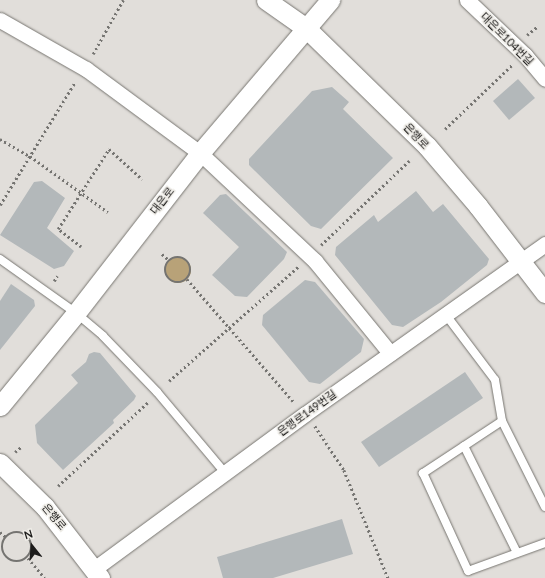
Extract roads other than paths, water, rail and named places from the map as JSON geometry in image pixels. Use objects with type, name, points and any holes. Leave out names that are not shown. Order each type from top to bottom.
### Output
[{"type":"street","name":"은행로","points":[[266,0],[306,28],[427,146],[522,260],[544,289]]},
{"type":"street","name":"대은로","points":[[0,406],[76,313],[200,153],[330,0]]},
{"type":"street","name":"대은로104번길","points":[[467,0],[525,55],[545,79]]},
{"type":"street","points":[[0,20],[86,69],[200,153],[315,261],[390,352]]},
{"type":"street","name":"은행로149번길","points":[[97,574],[226,474],[390,352],[446,315],[545,244]]},
{"type":"street","name":"은행로","points":[[7,457],[97,574]]},
{"type":"lane","points":[[0,259],[76,313],[103,336],[153,388],[226,474]]},
{"type":"lane","points":[[446,315],[495,380],[502,421],[545,507]]},
{"type":"lane","points":[[502,421],[423,473],[468,571],[545,543]]},
{"type":"lane","points":[[464,446],[517,553]]}]
